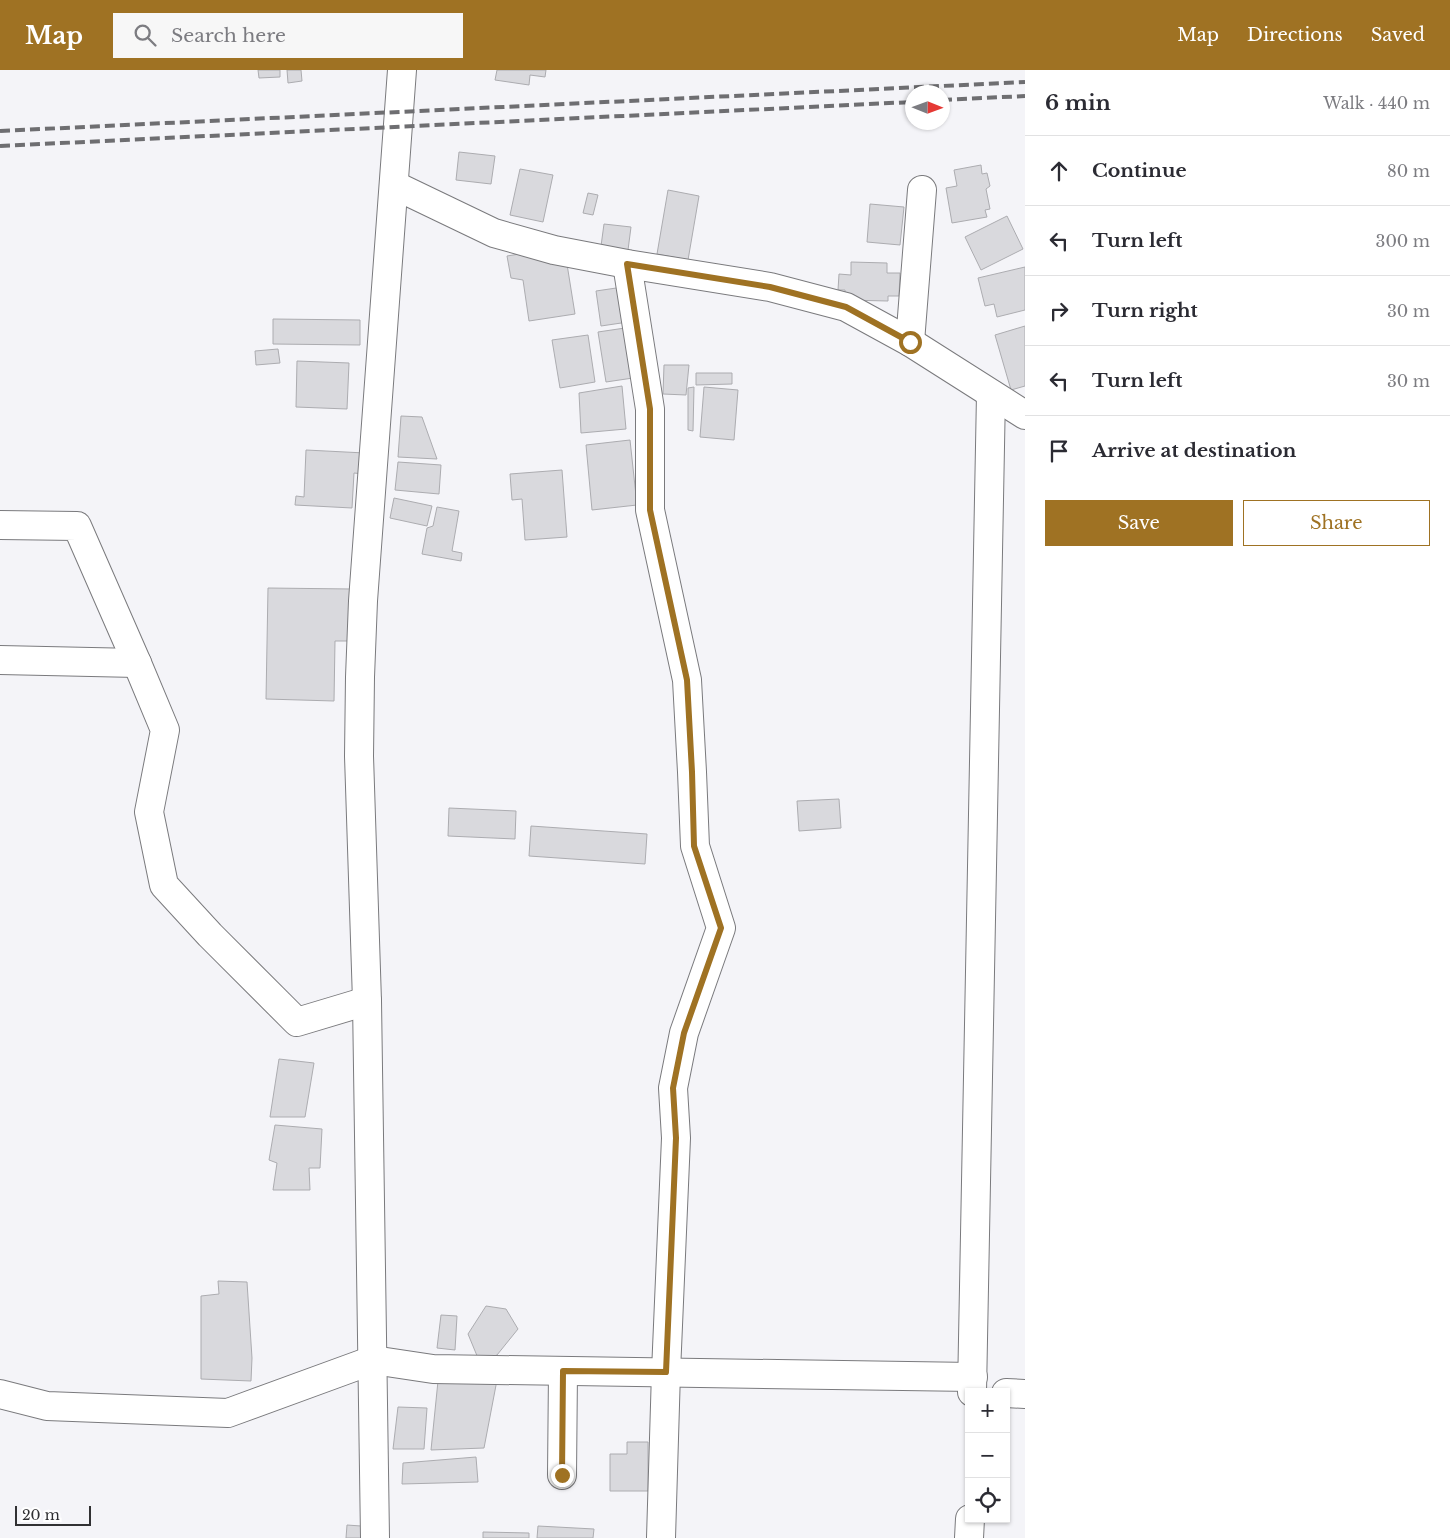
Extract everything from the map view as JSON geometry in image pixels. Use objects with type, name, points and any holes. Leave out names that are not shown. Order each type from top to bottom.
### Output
[{"type":"street","points":[[375,1538],[367,1001],[359,756],[360,677],[363,601],[402,70]]},
{"type":"street","points":[[394,185],[494,234],[554,250],[770,287],[846,307],[910,342],[1025,415]]},
{"type":"street","points":[[910,342],[922,190]]},
{"type":"street","points":[[627,264],[650,409],[650,510],[687,680],[694,846],[721,928],[684,1033],[673,1088],[676,1138],[666,1372],[662,1538]]},
{"type":"street","points":[[0,1394],[48,1406],[228,1413],[373,1360],[433,1369],[666,1372],[972,1384],[991,394]]},
{"type":"street","points":[[0,525],[77,526],[165,730],[149,812],[164,885],[210,935],[297,1022],[367,1001]]},
{"type":"street","points":[[0,660],[137,663]]},
{"type":"street","points":[[562,1475],[563,1371]]},
{"type":"street","points":[[1010,1393],[1025,1394]]},
{"type":"street","points":[[969,1538],[970,1523]]},
{"type":"building","points":[[258,70],[280,70],[280,77],[259,78]]},
{"type":"building","points":[[287,70],[301,70],[302,81],[288,83]]},
{"type":"building","points":[[497,70],[546,70],[545,77],[530,75],[529,85],[495,80]]},
{"type":"building","points":[[459,152],[495,156],[491,184],[456,180]]},
{"type":"building","points":[[981,165],[982,174],[987,173],[990,186],[986,189],[990,209],[985,210],[987,217],[952,223],[946,188],[957,186],[954,170]]},
{"type":"building","points":[[520,169],[553,175],[543,222],[510,215]]},
{"type":"building","points":[[668,190],[699,196],[688,260],[657,254]]},
{"type":"building","points":[[588,193],[598,195],[593,215],[583,213]]},
{"type":"building","points":[[870,204],[904,207],[900,245],[867,242]]},
{"type":"building","points":[[1007,216],[1023,249],[981,270],[965,237]]},
{"type":"building","points":[[604,224],[631,227],[628,250],[601,246]]},
{"type":"building","points":[[545,250],[566,258],[575,314],[529,321],[523,280],[511,278],[507,256]]},
{"type":"building","points":[[851,262],[887,263],[887,273],[900,273],[899,296],[888,296],[888,301],[845,300],[845,290],[838,290],[839,274],[851,275]]},
{"type":"building","points":[[1025,267],[1025,310],[997,317],[994,304],[985,306],[978,278]]},
{"type":"building","points":[[623,287],[628,322],[601,326],[596,291]]},
{"type":"building","points":[[273,319],[360,320],[360,345],[273,344]]},
{"type":"building","points":[[1025,326],[1025,386],[1011,390],[995,335]]},
{"type":"building","points":[[625,328],[633,378],[606,382],[598,332]]},
{"type":"building","points":[[588,335],[595,382],[560,388],[552,340]]},
{"type":"building","points":[[278,349],[280,363],[256,365],[255,351]]},
{"type":"building","points":[[297,361],[349,363],[347,409],[296,407]]},
{"type":"building","points":[[664,365],[689,365],[686,395],[663,394]]},
{"type":"building","points":[[696,373],[732,373],[732,384],[696,385]]},
{"type":"building","points":[[622,386],[626,429],[581,433],[579,393]]},
{"type":"building","points":[[694,387],[693,431],[688,430],[688,388]]},
{"type":"building","points":[[704,387],[738,390],[734,440],[700,437]]},
{"type":"building","points":[[401,416],[422,417],[437,459],[398,457]]},
{"type":"building","points":[[630,440],[637,505],[592,510],[586,445]]},
{"type":"building","points":[[306,450],[365,453],[364,474],[354,473],[352,508],[295,505],[296,496],[304,497]]},
{"type":"building","points":[[398,462],[441,465],[439,494],[395,490]]},
{"type":"building","points":[[562,470],[567,537],[525,540],[522,499],[512,500],[510,474]]},
{"type":"building","points":[[394,498],[432,506],[427,526],[390,518]]},
{"type":"building","points":[[437,507],[459,511],[452,551],[462,553],[461,561],[422,554],[427,528],[433,526]]},
{"type":"building","points":[[268,588],[352,589],[351,641],[335,641],[334,701],[266,699]]},
{"type":"building","points":[[839,799],[841,828],[799,831],[797,801]]},
{"type":"building","points":[[449,808],[516,811],[515,839],[448,836]]},
{"type":"building","points":[[531,826],[647,834],[645,864],[529,856]]},
{"type":"building","points":[[279,1059],[314,1063],[305,1117],[270,1117]]},
{"type":"building","points":[[275,1125],[322,1129],[320,1168],[309,1168],[310,1190],[273,1190],[277,1163],[269,1160]]},
{"type":"building","points":[[218,1281],[247,1282],[252,1358],[251,1381],[201,1379],[201,1296],[219,1294]]},
{"type":"building","points":[[486,1306],[506,1309],[518,1329],[497,1355],[480,1363],[468,1334]]},
{"type":"building","points":[[441,1315],[457,1316],[455,1350],[437,1348]]},
{"type":"building","points":[[497,1380],[484,1448],[431,1450],[438,1381]]},
{"type":"building","points":[[398,1407],[427,1408],[424,1449],[393,1449]]},
{"type":"building","points":[[627,1442],[648,1442],[648,1491],[610,1491],[610,1454],[627,1454]]},
{"type":"building","points":[[476,1457],[478,1482],[402,1484],[403,1463]]},
{"type":"building","points":[[347,1525],[361,1526],[362,1538],[346,1538]]},
{"type":"building","points":[[538,1526],[594,1529],[593,1538],[537,1538]]},
{"type":"building","points":[[483,1532],[529,1533],[529,1538],[483,1538]]},
{"type":"railway","points":[[0,131],[1025,82]]},
{"type":"railway","points":[[950,100],[1025,96]]},
{"type":"railway","points":[[0,146],[905,102]]},
{"type":"route","points":[[562,1475],[563,1371],[666,1372],[676,1138],[673,1088],[684,1033],[721,928],[694,846],[687,680],[650,510],[650,409],[627,264],[770,287],[846,307],[910,342]]}]
